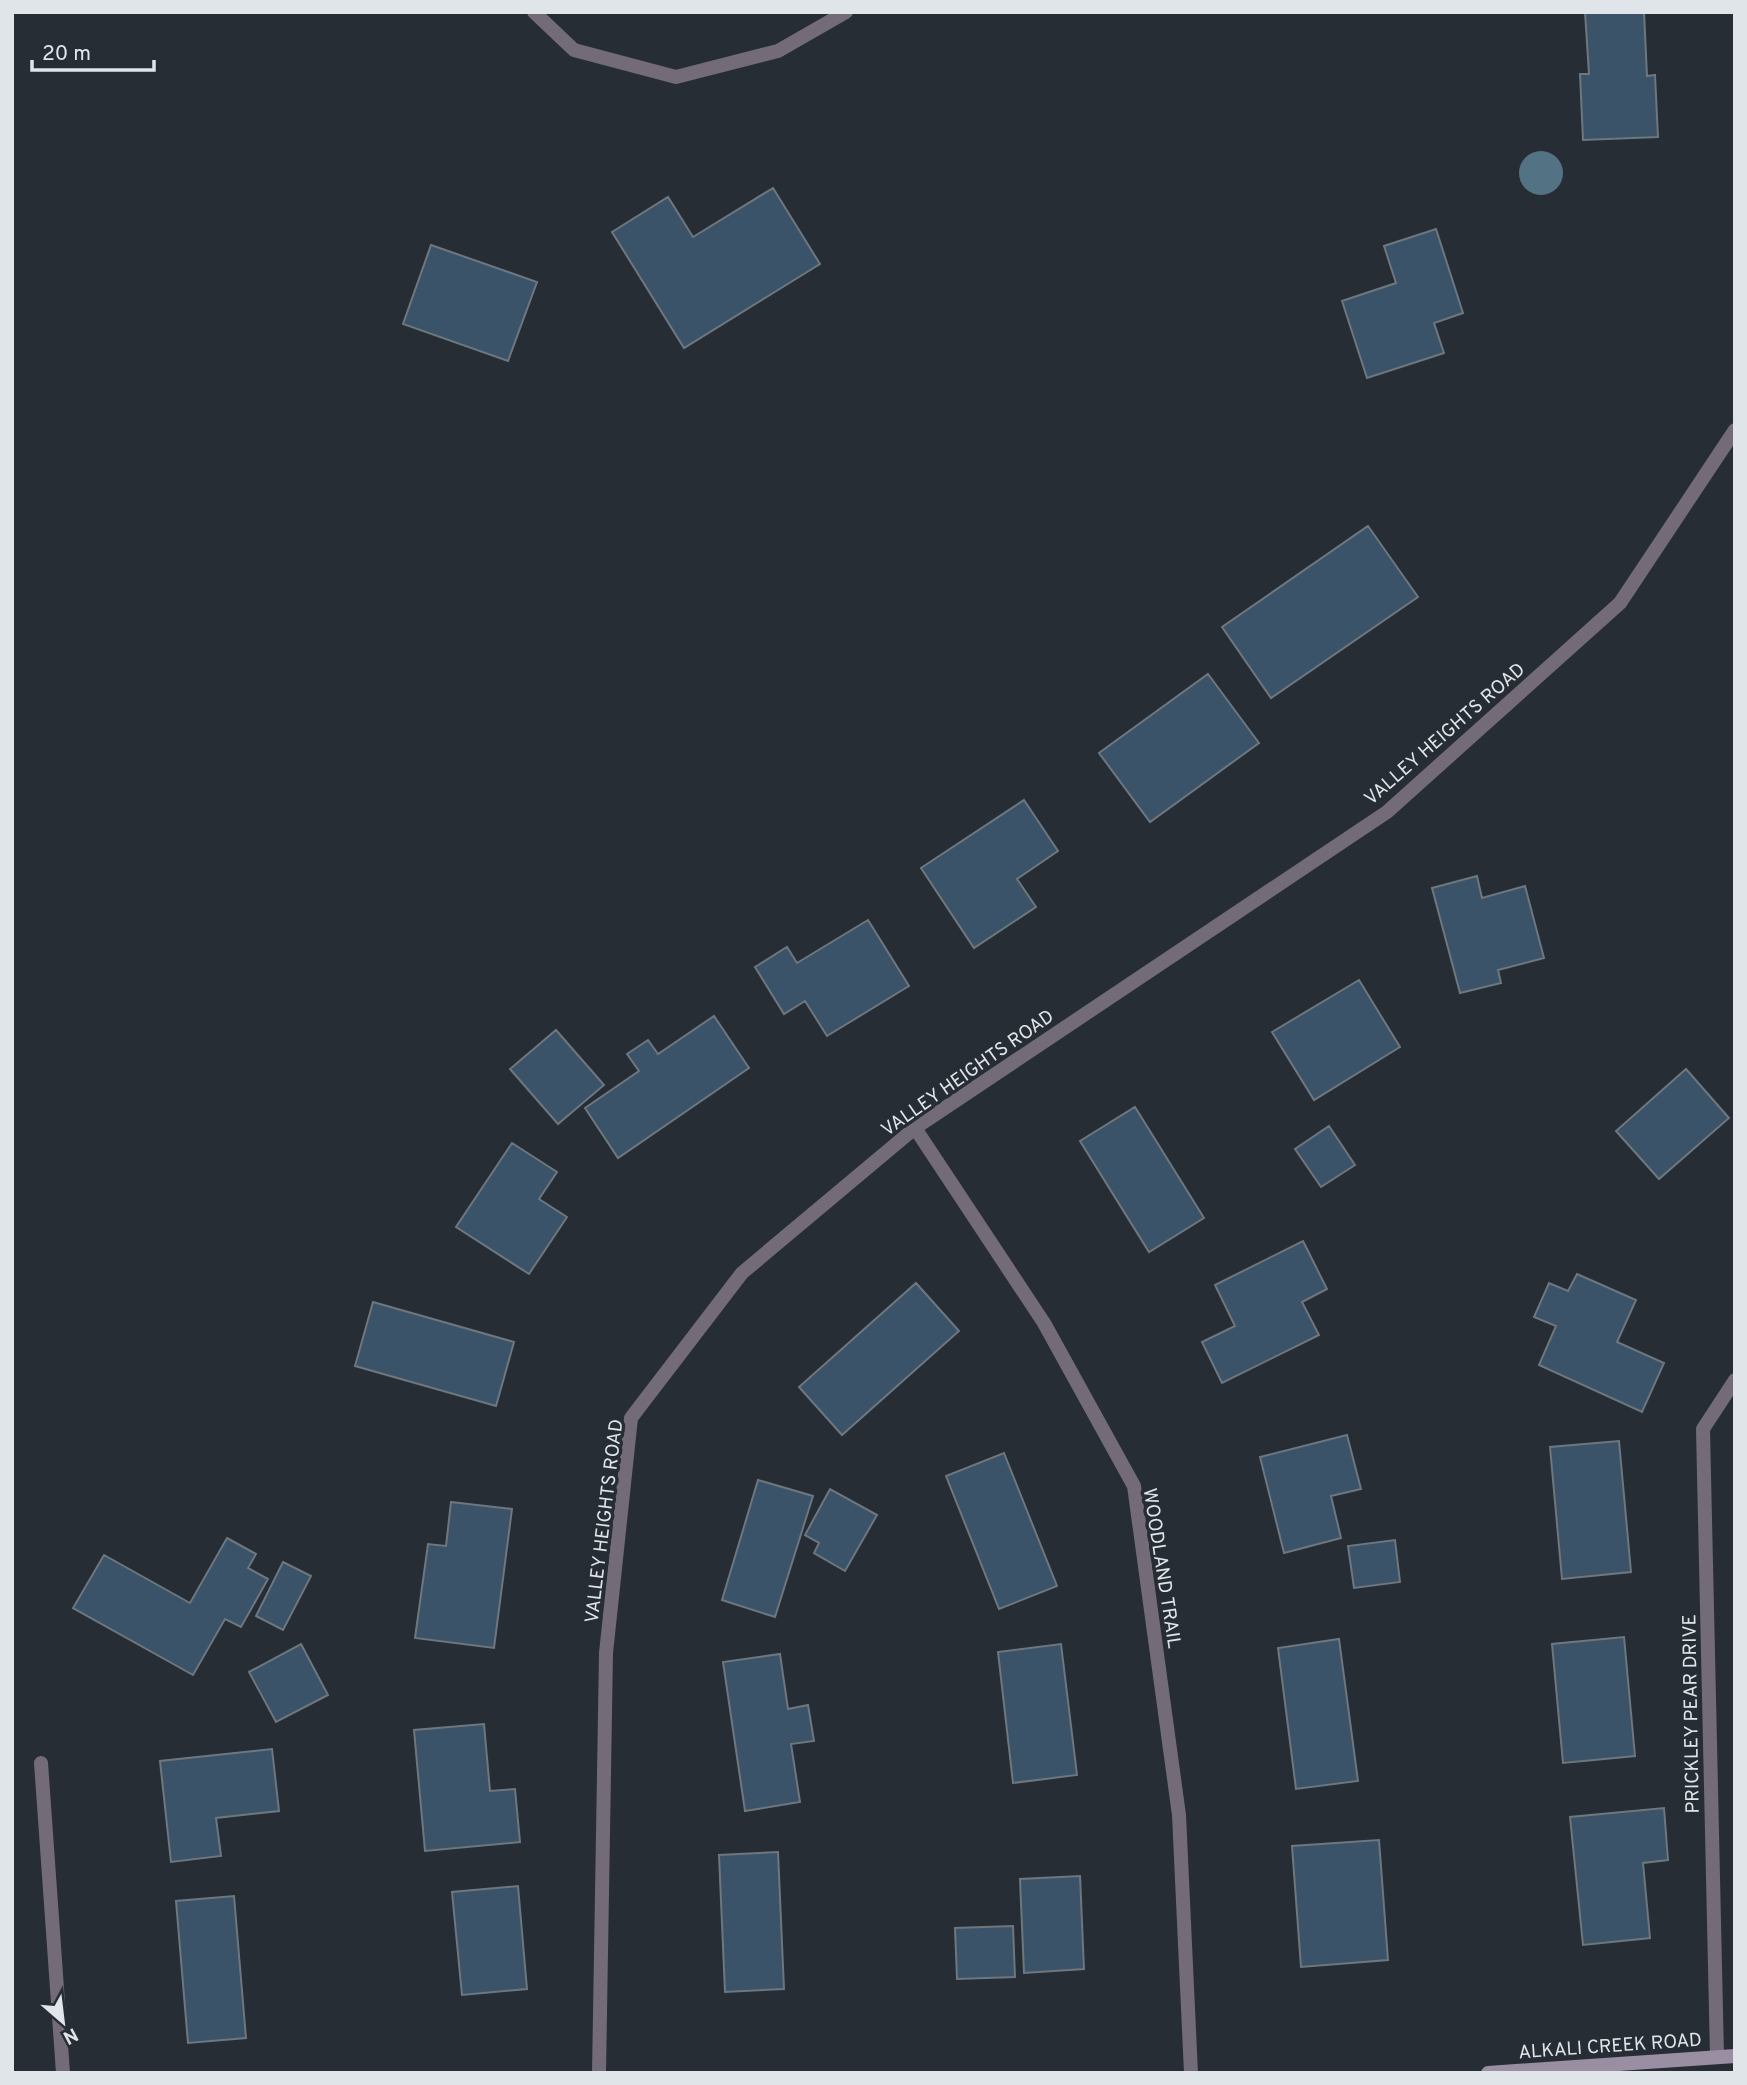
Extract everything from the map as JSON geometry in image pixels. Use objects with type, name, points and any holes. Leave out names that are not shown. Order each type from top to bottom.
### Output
[{"type":"street","points":[[534,12],[575,50],[676,77],[778,51],[846,12]]},
{"type":"street","name":"VALLEY HEIGHTS ROAD","points":[[598,2073],[606,1653],[631,1418],[742,1273],[915,1128],[1387,813],[1620,603],[1735,430]]},
{"type":"street","name":"WOODLAND TRAIL","points":[[915,1128],[1044,1323],[1134,1486],[1179,1815],[1191,2073]]},
{"type":"street","name":"PRICKLEY PEAR DRIVE","points":[[1717,2056],[1703,1429],[1735,1380]]},
{"type":"street","points":[[41,1763],[63,2073]]},
{"type":"street","name":"ALKALI CREEK ROAD","points":[[1488,2073],[1735,2056]]},
{"type":"water","points":[[1541,151],[1557,157],[1563,173],[1557,189],[1541,195],[1525,189],[1519,173],[1525,157]]},
{"type":"building","points":[[1585,12],[1644,12],[1647,76],[1655,75],[1658,137],[1583,140],[1580,74],[1589,74]]},
{"type":"building","points":[[773,188],[820,264],[684,348],[612,232],[668,197],[693,237]]},
{"type":"building","points":[[1436,229],[1463,313],[1434,323],[1444,353],[1367,378],[1342,301],[1396,283],[1384,246]]},
{"type":"building","points":[[431,245],[537,282],[508,361],[403,324]]},
{"type":"building","points":[[1368,526],[1418,597],[1271,698],[1222,627]]},
{"type":"building","points":[[1208,674],[1259,743],[1150,822],[1099,753]]},
{"type":"building","points":[[1024,800],[1058,851],[1017,879],[1036,907],[974,948],[921,868]]},
{"type":"building","points":[[1477,876],[1482,898],[1525,886],[1544,958],[1498,970],[1501,983],[1460,993],[1432,888]]},
{"type":"building","points":[[868,920],[909,986],[827,1036],[805,1001],[784,1014],[755,967],[787,947],[797,963]]},
{"type":"building","points":[[1359,980],[1400,1047],[1314,1100],[1272,1032]]},
{"type":"building","points":[[714,1016],[749,1068],[618,1158],[585,1108],[639,1071],[627,1054],[648,1040],[658,1054]]},
{"type":"building","points":[[556,1030],[604,1085],[558,1124],[510,1069]]},
{"type":"building","points":[[1686,1069],[1729,1118],[1659,1179],[1616,1131]]},
{"type":"building","points":[[1135,1107],[1204,1218],[1149,1252],[1080,1141]]},
{"type":"building","points":[[1329,1126],[1355,1165],[1321,1187],[1295,1149]]},
{"type":"building","points":[[512,1143],[557,1172],[539,1199],[567,1217],[529,1274],[456,1227]]},
{"type":"building","points":[[1303,1241],[1327,1289],[1302,1302],[1319,1335],[1222,1383],[1202,1342],[1235,1326],[1215,1285]]},
{"type":"building","points":[[1577,1274],[1636,1300],[1617,1342],[1664,1363],[1642,1412],[1539,1365],[1556,1326],[1534,1317],[1549,1283],[1568,1291]]},
{"type":"building","points":[[916,1283],[959,1331],[842,1435],[799,1387]]},
{"type":"building","points":[[373,1302],[514,1342],[496,1406],[355,1366]]},
{"type":"building","points":[[1347,1435],[1361,1489],[1331,1496],[1341,1538],[1284,1553],[1260,1457]]},
{"type":"building","points":[[1619,1441],[1631,1572],[1562,1579],[1550,1447]]},
{"type":"building","points":[[1004,1453],[1057,1586],[999,1609],[946,1476]]},
{"type":"building","points":[[758,1480],[813,1496],[775,1617],[722,1600]]},
{"type":"building","points":[[830,1489],[877,1515],[845,1571],[814,1553],[819,1543],[805,1535]]},
{"type":"building","points":[[451,1502],[512,1509],[494,1648],[415,1638],[428,1544],[446,1546]]},
{"type":"building","points":[[227,1538],[256,1554],[248,1568],[268,1579],[241,1627],[225,1619],[193,1675],[73,1608],[104,1555],[190,1603]]},
{"type":"building","points":[[1395,1540],[1400,1582],[1354,1588],[1348,1546]]},
{"type":"building","points":[[283,1562],[311,1576],[283,1630],[256,1616]]},
{"type":"building","points":[[1624,1637],[1635,1756],[1563,1763],[1552,1644]]},
{"type":"building","points":[[1339,1639],[1358,1781],[1296,1789],[1278,1648]]},
{"type":"building","points":[[301,1644],[328,1695],[276,1722],[249,1672]]},
{"type":"building","points":[[1061,1644],[1077,1775],[1013,1783],[998,1652]]},
{"type":"building","points":[[780,1654],[788,1709],[808,1705],[814,1741],[791,1744],[800,1802],[745,1811],[723,1662]]},
{"type":"building","points":[[484,1724],[490,1791],[515,1789],[520,1842],[425,1851],[414,1730]]},
{"type":"building","points":[[272,1749],[279,1811],[216,1818],[221,1856],[171,1862],[160,1761]]},
{"type":"building","points":[[1664,1808],[1668,1860],[1643,1863],[1650,1938],[1583,1945],[1570,1817]]},
{"type":"building","points":[[1379,1840],[1388,1960],[1301,1967],[1292,1846]]},
{"type":"building","points":[[778,1852],[784,1989],[725,1992],[719,1855]]},
{"type":"building","points":[[1080,1876],[1084,1969],[1024,1973],[1020,1879]]},
{"type":"building","points":[[518,1886],[527,1989],[462,1995],[452,1892]]},
{"type":"building","points":[[234,1896],[246,2038],[188,2043],[176,1901]]},
{"type":"building","points":[[1013,1926],[1015,1977],[957,1979],[955,1928]]}]
